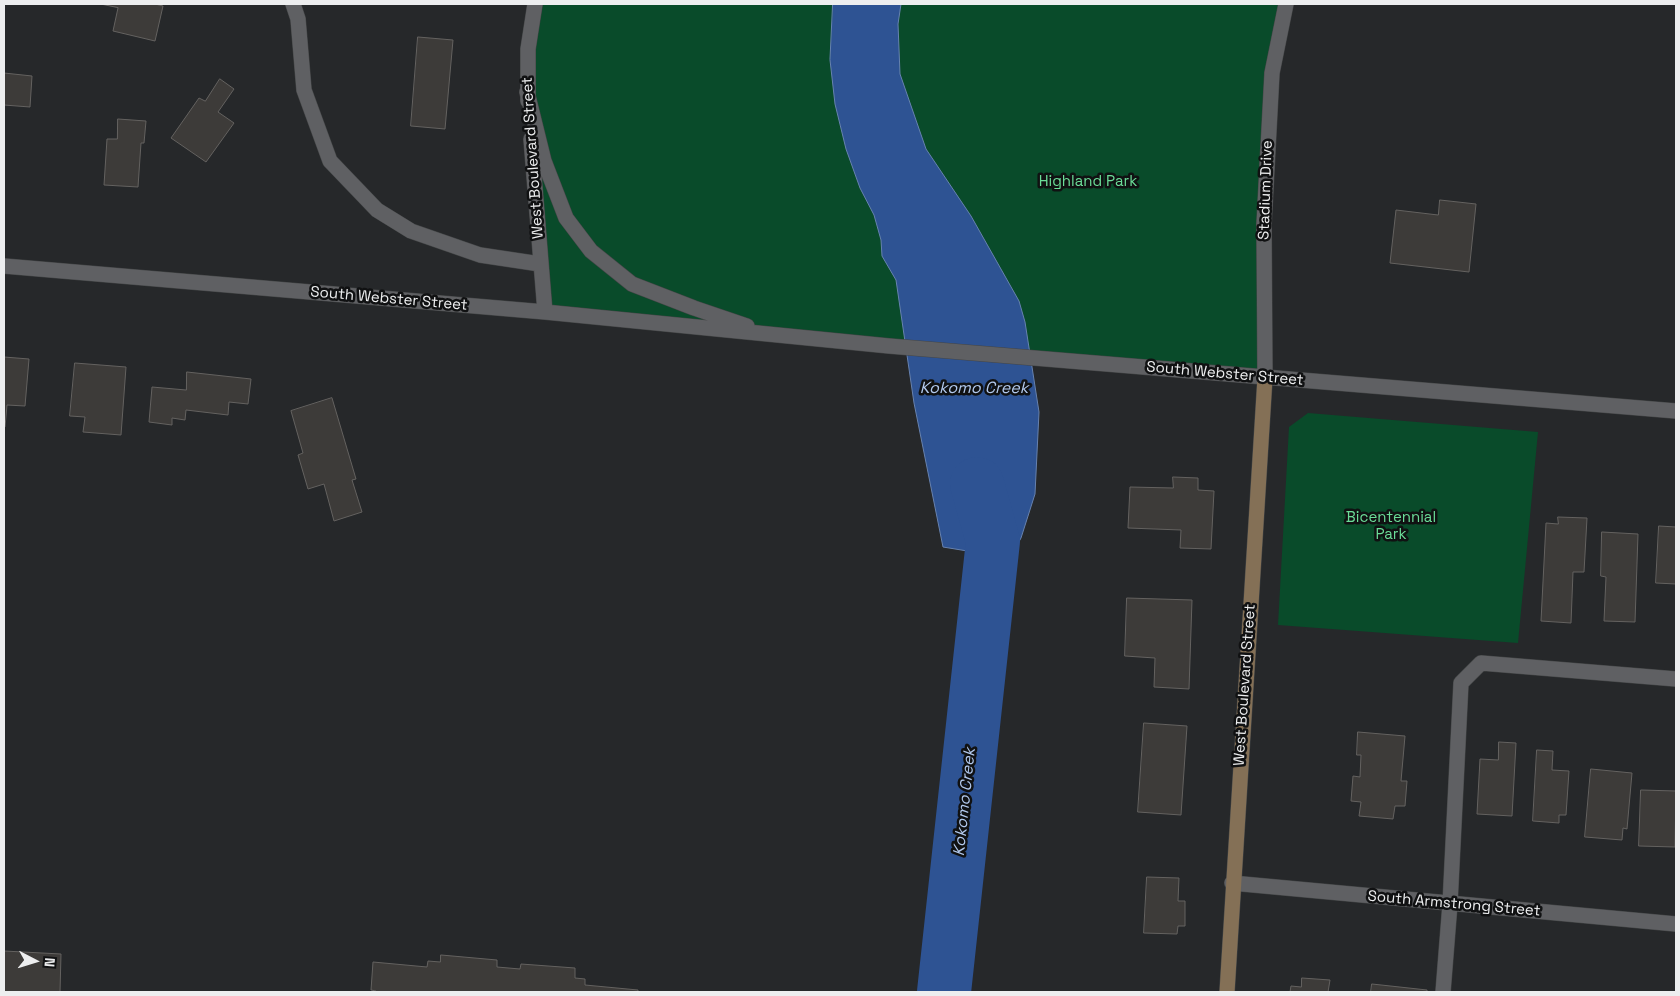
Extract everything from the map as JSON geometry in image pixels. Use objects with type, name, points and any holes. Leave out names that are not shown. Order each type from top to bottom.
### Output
[{"type":"main road","name":"West Boulevard Street","points":[[1226,992],[1265,378]]},
{"type":"street","points":[[293,4],[298,19],[304,90],[330,161],[378,210],[411,231],[480,255],[540,264]]},
{"type":"street","name":"West Boulevard Street","points":[[535,4],[528,49],[528,92],[544,312]]},
{"type":"street","name":"Stadium Drive","points":[[1265,378],[1264,224],[1272,73],[1286,4]]},
{"type":"street","name":"South Webster Street","points":[[528,92],[544,161],[566,218],[591,251],[632,284],[694,308],[774,334]]},
{"type":"street","name":"South Webster Street","points":[[4,266],[544,312],[888,346],[1676,411]]},
{"type":"street","points":[[1444,992],[1461,684],[1481,663],[1676,680]]},
{"type":"street","name":"South Armstrong Street","points":[[1232,883],[1676,924]]},
{"type":"green space","name":"Highland Park","points":[[535,4],[1286,4],[1272,73],[1265,378],[545,312],[528,49]]},
{"type":"green space","name":"Bicentennial Park","points":[[1308,413],[1538,432],[1518,643],[1278,625],[1289,427]]},
{"type":"water","name":"Kokomo Creek","points":[[833,4],[901,4],[898,24],[900,74],[926,149],[971,216],[1019,301],[1025,322],[1039,412],[1035,494],[1021,538],[1010,558],[943,547],[914,403],[896,280],[882,256],[881,240],[874,215],[860,188],[846,149],[835,104],[830,60]]},
{"type":"building","points":[[101,4],[155,4],[163,6],[155,41],[113,31],[118,8]]},
{"type":"building","points":[[418,37],[453,40],[445,129],[411,126]]},
{"type":"building","points":[[4,73],[32,76],[30,107],[4,105]]},
{"type":"building","points":[[220,79],[234,89],[218,112],[234,123],[206,162],[171,138],[199,98],[205,101]]},
{"type":"building","points":[[118,119],[146,121],[144,143],[141,143],[138,187],[104,185],[107,139],[117,139]]},
{"type":"building","points":[[1440,200],[1476,204],[1469,272],[1390,263],[1396,210],[1438,215]]},
{"type":"building","points":[[4,357],[29,359],[25,406],[7,405],[5,427],[4,427]]},
{"type":"building","points":[[75,363],[126,367],[121,435],[83,432],[85,417],[70,416]]},
{"type":"building","points":[[187,372],[251,379],[248,404],[229,402],[228,415],[186,410],[185,420],[172,418],[172,425],[149,422],[152,387],[186,390]]},
{"type":"building","points":[[332,398],[356,479],[352,480],[362,512],[334,521],[324,484],[308,489],[298,455],[303,453],[291,411]]},
{"type":"building","points":[[1173,477],[1198,478],[1198,490],[1214,491],[1211,549],[1180,548],[1181,530],[1128,528],[1130,487],[1173,488]]},
{"type":"building","points":[[1558,517],[1587,518],[1584,572],[1573,572],[1571,623],[1541,621],[1546,523],[1558,524]]},
{"type":"building","points":[[1659,526],[1676,527],[1676,584],[1656,583]]},
{"type":"building","points":[[1602,532],[1638,534],[1635,622],[1604,621],[1606,577],[1601,576]]},
{"type":"building","points":[[1127,598],[1192,600],[1189,689],[1154,687],[1155,658],[1125,656]]},
{"type":"building","points":[[1144,723],[1187,726],[1181,815],[1138,812]]},
{"type":"building","points":[[1358,732],[1405,736],[1401,781],[1407,781],[1405,806],[1395,806],[1393,819],[1359,816],[1361,802],[1351,801],[1353,776],[1360,777],[1361,755],[1357,755]]},
{"type":"building","points":[[1499,742],[1516,743],[1512,816],[1477,814],[1480,759],[1498,760]]},
{"type":"building","points":[[1537,750],[1553,751],[1552,770],[1569,771],[1566,815],[1559,815],[1559,823],[1533,821]]},
{"type":"building","points":[[1591,769],[1632,773],[1627,829],[1623,828],[1622,840],[1585,837]]},
{"type":"building","points":[[1641,790],[1676,791],[1675,847],[1639,846]]},
{"type":"building","points":[[1147,877],[1179,878],[1178,901],[1185,901],[1185,926],[1178,926],[1177,934],[1144,933]]},
{"type":"building","points":[[4,951],[61,954],[60,992],[4,992]]},
{"type":"building","points":[[441,955],[497,960],[497,967],[520,969],[521,964],[575,968],[575,978],[585,979],[585,985],[638,990],[638,992],[376,992],[371,990],[373,962],[427,967],[428,961],[440,962]]},
{"type":"building","points":[[1302,978],[1330,980],[1328,992],[1290,992],[1291,986],[1301,987]]},
{"type":"building","points":[[1372,984],[1427,990],[1427,992],[1371,992]]},
{"type":"waterway","name":"Kokomo Creek","points":[[944,992],[993,541],[977,484]]}]
